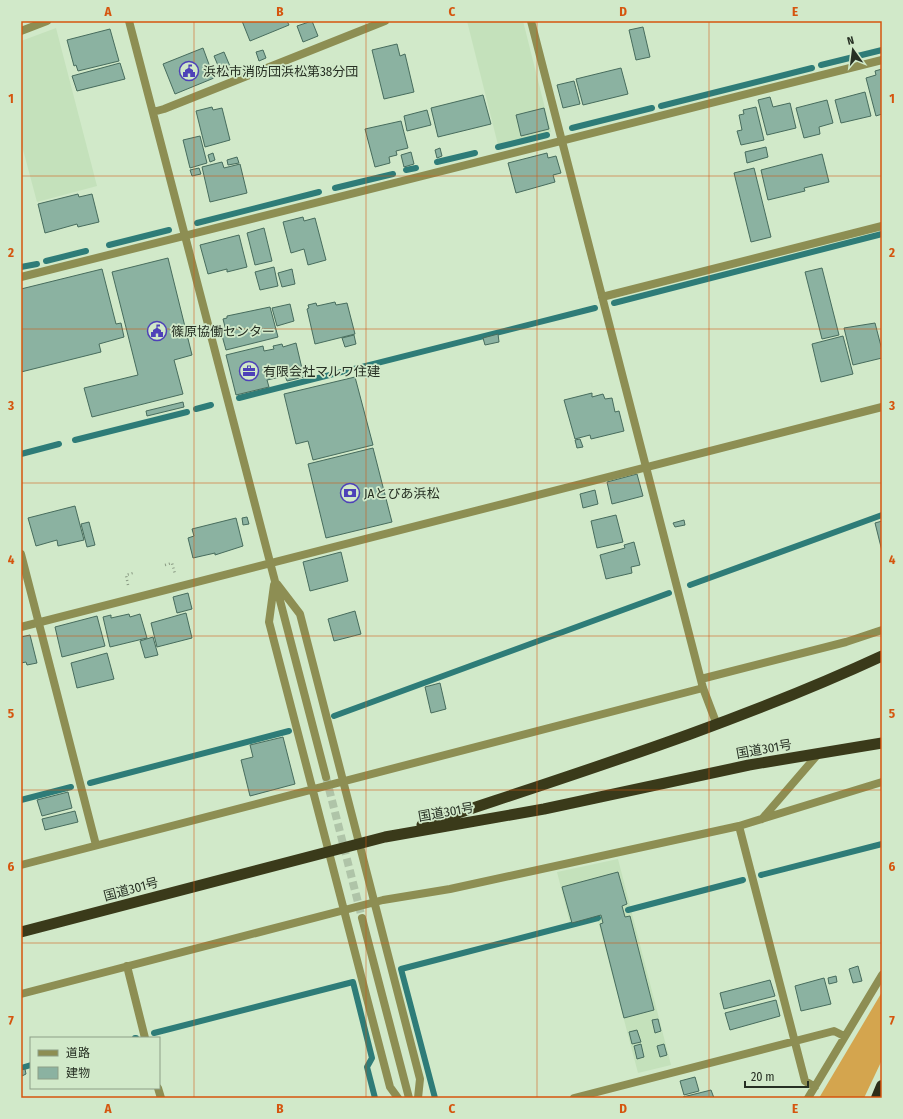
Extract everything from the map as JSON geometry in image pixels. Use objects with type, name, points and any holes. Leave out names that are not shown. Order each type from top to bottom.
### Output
[{"type":"highway","points":[[385,837],[642,753],[811,688],[882,656]]},
{"type":"highway","name":"国道301号","points":[[21,932],[385,837],[544,809],[742,767],[882,743]]},
{"type":"highway","points":[[877,1098],[882,1086]]},
{"type":"street","points":[[21,31],[46,21]]},
{"type":"street","points":[[129,21],[326,778]]},
{"type":"street","points":[[153,112],[164,109],[385,21]]},
{"type":"street","points":[[531,21],[703,688],[717,725]]},
{"type":"street","points":[[21,277],[882,60]]},
{"type":"street","points":[[602,297],[882,226]]},
{"type":"street","points":[[21,627],[882,407]]},
{"type":"street","points":[[21,554],[96,846]]},
{"type":"street","points":[[275,581],[300,614],[420,1079],[418,1098]]},
{"type":"street","points":[[275,581],[269,622],[390,1087],[398,1098]]},
{"type":"street","points":[[701,679],[846,642],[882,630]]},
{"type":"street","points":[[21,865],[703,688]]},
{"type":"street","points":[[762,819],[819,753]]},
{"type":"street","points":[[21,994],[374,902],[450,889],[739,826],[882,782]]},
{"type":"street","points":[[739,826],[805,1081],[815,1086]]},
{"type":"street","points":[[362,918],[409,1098]]},
{"type":"street","points":[[127,966],[145,1037]]},
{"type":"street","points":[[808,1098],[882,974]]},
{"type":"street","points":[[574,1098],[834,1031],[844,1036]]},
{"type":"shaded area","points":[[467,21],[523,21],[551,132],[498,145]]},
{"type":"shaded area","points":[[56,28],[97,186],[37,202],[21,142],[21,41]]},
{"type":"shaded area","points":[[618,859],[671,1065],[638,1073],[597,917],[570,923],[557,872]]},
{"type":"shaded area","points":[[882,992],[882,1060],[864,1098],[819,1098]]},
{"type":"building","points":[[242,21],[287,21],[289,25],[250,41]]},
{"type":"building","points":[[312,21],[318,36],[303,42],[297,26]]},
{"type":"building","points":[[643,27],[650,57],[636,60],[629,30]]},
{"type":"building","points":[[110,29],[119,61],[78,71],[76,65],[74,66],[67,40]]},
{"type":"building","points":[[397,44],[400,56],[405,54],[414,92],[384,99],[372,50]]},
{"type":"building","name":"浜松市消防団浜松第38分団","points":[[203,48],[214,78],[175,94],[163,64]]},
{"type":"building","points":[[263,50],[266,58],[259,61],[256,52]]},
{"type":"building","points":[[224,52],[232,71],[222,75],[214,56]]},
{"type":"building","points":[[120,63],[125,79],[77,91],[72,76]]},
{"type":"building","points":[[621,68],[628,94],[583,105],[576,79]]},
{"type":"building","points":[[882,69],[882,114],[876,116],[866,78],[876,75],[875,71]]},
{"type":"building","points":[[574,81],[580,104],[563,108],[557,85]]},
{"type":"building","points":[[865,92],[871,116],[841,123],[835,100]]},
{"type":"building","points":[[483,95],[491,124],[438,137],[431,108]]},
{"type":"building","points":[[770,97],[773,107],[790,103],[796,128],[767,135],[758,100]]},
{"type":"building","points":[[827,100],[833,123],[819,127],[820,134],[804,138],[796,108]]},
{"type":"building","points":[[212,107],[213,110],[222,108],[230,140],[205,147],[196,111]]},
{"type":"building","points":[[756,107],[764,140],[741,145],[737,131],[742,130],[739,115],[744,114],[743,110]]},
{"type":"building","points":[[544,108],[549,129],[521,136],[516,115]]},
{"type":"building","points":[[427,110],[431,125],[407,131],[404,116]]},
{"type":"building","points":[[401,121],[408,148],[396,151],[397,155],[389,157],[390,163],[375,167],[365,129]]},
{"type":"building","points":[[200,136],[207,163],[190,168],[183,140]]},
{"type":"building","points":[[766,147],[768,157],[747,163],[745,152]]},
{"type":"building","points":[[440,148],[442,156],[437,158],[435,150]]},
{"type":"building","points":[[411,152],[414,164],[404,167],[401,155]]},
{"type":"building","points":[[213,153],[215,160],[210,162],[208,155]]},
{"type":"building","points":[[547,153],[548,158],[556,156],[561,173],[553,175],[555,182],[516,193],[508,163]]},
{"type":"building","points":[[822,154],[829,182],[804,188],[805,191],[768,200],[761,170]]},
{"type":"building","points":[[237,157],[239,163],[228,165],[227,160]]},
{"type":"building","points":[[222,162],[224,168],[240,164],[247,193],[210,202],[202,167]]},
{"type":"building","points":[[199,168],[201,174],[192,176],[190,170]]},
{"type":"building","points":[[754,168],[771,237],[751,242],[734,173]]},
{"type":"building","points":[[78,194],[79,197],[92,194],[99,222],[78,227],[77,224],[45,233],[38,204]]},
{"type":"building","points":[[303,217],[304,221],[315,218],[326,260],[308,265],[304,249],[291,253],[283,222]]},
{"type":"building","points":[[264,228],[272,261],[255,265],[247,233]]},
{"type":"building","points":[[239,235],[247,267],[227,272],[227,269],[208,274],[200,245]]},
{"type":"building","name":"篠原協働センター","points":[[168,258],[192,355],[174,360],[183,394],[92,417],[84,388],[138,375],[112,272]]},
{"type":"building","points":[[274,267],[278,286],[260,290],[255,272]]},
{"type":"building","points":[[822,268],[839,335],[822,339],[805,272]]},
{"type":"building","points":[[102,269],[116,324],[121,323],[124,337],[99,344],[101,352],[21,372],[21,289]]},
{"type":"building","points":[[292,269],[295,284],[282,287],[278,273]]},
{"type":"building","points":[[335,302],[336,305],[347,303],[355,334],[315,344],[307,309],[309,308],[308,305],[316,303],[317,306]]},
{"type":"building","points":[[290,304],[294,321],[277,326],[272,308]]},
{"type":"building","points":[[270,307],[278,337],[226,350],[221,332],[226,331],[223,319],[227,318],[227,316]]},
{"type":"building","points":[[875,323],[882,350],[882,358],[853,365],[844,328]]},
{"type":"building","points":[[498,334],[499,342],[485,345],[483,338]]},
{"type":"building","points":[[354,335],[356,344],[345,347],[342,338]]},
{"type":"building","points":[[843,336],[853,374],[821,382],[812,344]]},
{"type":"building","points":[[296,343],[304,377],[287,381],[285,376],[267,380],[269,387],[236,395],[226,355],[263,346],[264,351],[274,349],[273,346],[282,344],[283,347]]},
{"type":"building","points":[[355,377],[373,445],[313,460],[308,441],[296,444],[284,394]]},
{"type":"building","points":[[592,393],[592,397],[603,394],[605,399],[612,398],[615,412],[619,411],[624,431],[591,439],[590,435],[575,439],[564,400]]},
{"type":"building","points":[[183,402],[184,407],[147,416],[146,411]]},
{"type":"building","points":[[580,439],[583,447],[577,448],[575,440]]},
{"type":"building","name":"JAとぴあ浜松","points":[[373,448],[392,522],[326,538],[308,464]]},
{"type":"building","points":[[637,474],[643,496],[612,504],[607,482]]},
{"type":"building","points":[[595,490],[598,504],[583,508],[580,494]]},
{"type":"building","points":[[75,506],[84,540],[58,546],[57,540],[36,546],[28,518]]},
{"type":"building","points":[[616,515],[623,542],[597,548],[591,521]]},
{"type":"building","points":[[247,517],[249,524],[243,525],[242,518]]},
{"type":"building","points":[[236,518],[243,546],[215,555],[215,553],[193,558],[188,538],[194,536],[192,529]]},
{"type":"building","points":[[684,520],[685,525],[675,527],[673,523]]},
{"type":"building","points":[[882,521],[882,551],[875,523]]},
{"type":"building","points":[[89,522],[95,545],[87,547],[81,524]]},
{"type":"building","points":[[634,542],[640,565],[631,567],[632,573],[606,579],[600,555],[625,548],[624,545]]},
{"type":"building","points":[[341,552],[348,581],[310,591],[303,562]]},
{"type":"building","points":[[188,593],[192,609],[177,613],[173,597]]},
{"type":"building","points":[[355,611],[361,634],[334,641],[328,619]]},
{"type":"building","points":[[186,613],[192,638],[157,647],[151,623]]},
{"type":"building","points":[[129,614],[130,617],[140,614],[147,638],[110,647],[103,617],[111,615],[111,618]]},
{"type":"building","points":[[97,616],[105,646],[62,657],[55,627]]},
{"type":"building","points":[[30,635],[37,663],[27,665],[26,662],[21,663],[21,637]]},
{"type":"building","points":[[153,637],[158,655],[145,658],[140,641]]},
{"type":"building","points":[[107,653],[114,679],[77,688],[71,663]]},
{"type":"building","points":[[440,683],[446,709],[431,713],[425,687]]},
{"type":"building","points":[[283,737],[295,784],[250,796],[241,760],[253,757],[250,745]]},
{"type":"building","points":[[68,792],[72,808],[42,816],[37,800]]},
{"type":"building","points":[[75,811],[78,822],[45,830],[42,819]]},
{"type":"building","points":[[618,872],[627,904],[622,906],[625,917],[630,916],[654,1010],[624,1018],[600,924],[603,923],[601,915],[572,923],[562,887]]},
{"type":"building","points":[[858,966],[862,981],[853,983],[849,969]]},
{"type":"building","points":[[836,976],[837,982],[829,984],[828,978]]},
{"type":"building","points":[[824,978],[831,1004],[801,1011],[795,986]]},
{"type":"building","points":[[770,980],[775,996],[724,1009],[720,993]]},
{"type":"building","points":[[776,1000],[780,1016],[730,1030],[725,1013]]},
{"type":"building","points":[[658,1019],[661,1031],[655,1033],[652,1020]]},
{"type":"building","points":[[637,1030],[641,1042],[632,1044],[629,1032]]},
{"type":"building","points":[[641,1044],[644,1057],[637,1059],[634,1046]]},
{"type":"building","points":[[664,1044],[667,1055],[660,1057],[657,1046]]},
{"type":"building","points":[[25,1069],[26,1074],[22,1076],[21,1070]]},
{"type":"building","points":[[695,1077],[699,1091],[684,1095],[680,1081]]},
{"type":"building","points":[[711,1090],[714,1098],[683,1098],[683,1097]]},
{"type":"waterway","points":[[821,65],[882,50]]},
{"type":"waterway","points":[[661,106],[812,68]]},
{"type":"waterway","points":[[572,128],[652,108]]},
{"type":"waterway","points":[[498,147],[547,135]]},
{"type":"waterway","points":[[437,162],[475,153]]},
{"type":"waterway","points":[[406,170],[416,168]]},
{"type":"waterway","points":[[335,188],[393,174]]},
{"type":"waterway","points":[[197,223],[319,192]]},
{"type":"waterway","points":[[109,245],[169,230]]},
{"type":"waterway","points":[[614,303],[882,234]]},
{"type":"waterway","points":[[46,261],[86,251]]},
{"type":"waterway","points":[[21,267],[37,264]]},
{"type":"waterway","points":[[239,398],[595,308]]},
{"type":"waterway","points":[[196,409],[211,405]]},
{"type":"waterway","points":[[75,440],[187,412]]},
{"type":"waterway","points":[[21,454],[59,444]]},
{"type":"waterway","points":[[690,585],[882,515]]},
{"type":"waterway","points":[[334,716],[669,593]]},
{"type":"waterway","points":[[90,783],[289,731]]},
{"type":"waterway","points":[[21,800],[71,787]]},
{"type":"waterway","points":[[761,875],[882,844]]},
{"type":"waterway","points":[[628,910],[743,880]]},
{"type":"waterway","points":[[435,1098],[401,969],[598,918]]},
{"type":"waterway","points":[[154,1033],[353,982],[372,1058],[367,1067],[375,1098]]},
{"type":"waterway","points":[[21,1068],[30,1065]]},
{"type":"tunnel","points":[[326,777],[362,918]]},
{"type":"place","name":"浜松市消防団浜松第38分団","points":[[189,71]]},
{"type":"place","name":"篠原協働センター","points":[[157,331]]},
{"type":"place","name":"有限会社マルワ住建","points":[[249,371]]},
{"type":"place","name":"JAとぴあ浜松","points":[[350,493]]}]
